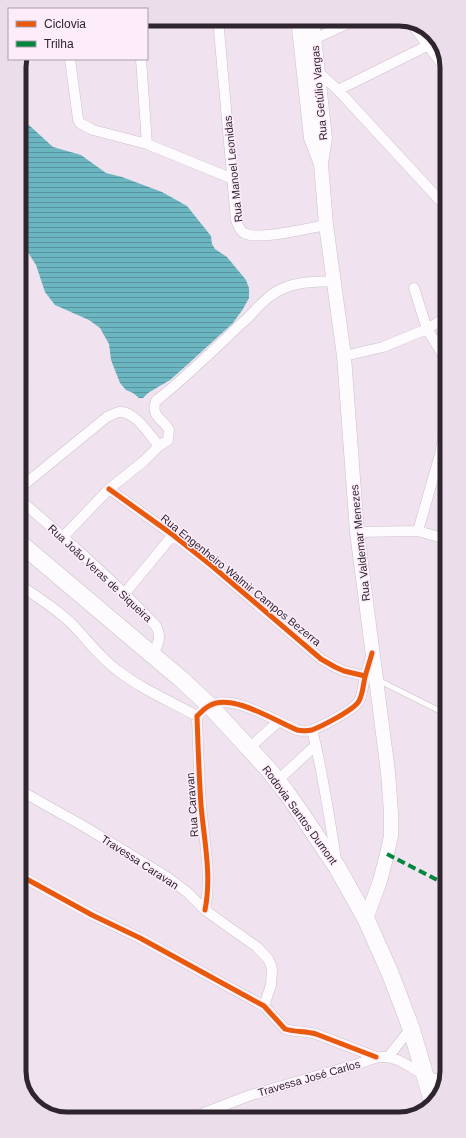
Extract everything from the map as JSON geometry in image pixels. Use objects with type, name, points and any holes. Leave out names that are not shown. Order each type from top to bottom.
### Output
[{"type":"highway","name":"Rodovia Santos Dumont","points":[[26,548],[153,655],[203,711],[249,748],[277,781],[300,812],[337,867],[366,919],[411,1028],[431,1096]]},
{"type":"main road","name":"Rua Getúlio Vargas","points":[[301,26],[318,72],[325,138],[321,164]]},
{"type":"main road","name":"Rua Getúlio Vargas","points":[[310,26],[307,40],[311,138],[321,164]]},
{"type":"main road","name":"Rua Valdemar Menezes","points":[[321,164],[326,225],[344,356],[357,532],[372,653],[370,677],[388,772],[391,813],[390,836],[380,881],[366,919]]},
{"type":"street","name":"Rua Manoel Leonidas","points":[[219,26],[236,220],[240,230],[250,235],[269,235],[326,225]]},
{"type":"street","points":[[307,40],[341,26]]},
{"type":"street","points":[[422,34],[432,44],[439,57]]},
{"type":"street","points":[[338,90],[432,44]]},
{"type":"street","points":[[70,60],[78,119],[80,123],[92,130],[148,144],[233,179]]},
{"type":"street","points":[[141,60],[148,144]]},
{"type":"street","points":[[318,72],[338,90],[440,201]]},
{"type":"street","points":[[64,537],[109,489],[168,440],[169,430],[155,414],[154,410],[156,401],[197,366],[274,293],[283,288],[304,282],[334,281]]},
{"type":"street","points":[[414,288],[427,329],[440,350]]},
{"type":"street","points":[[344,356],[383,347],[427,329],[440,321]]},
{"type":"street","points":[[26,483],[108,417],[117,412],[125,412],[132,416],[146,429],[159,446]]},
{"type":"street","points":[[418,531],[440,454]]},
{"type":"street","name":"Rua Engenheiro Walmir Campos Bezerra","points":[[109,489],[173,535],[322,659],[344,671],[370,677]]},
{"type":"street","name":"Rua João Veras de Siqueira","points":[[26,505],[64,537],[125,593],[156,626],[159,631],[159,640],[153,655]]},
{"type":"street","points":[[357,532],[418,531],[440,537]]},
{"type":"street","points":[[125,593],[173,535]]},
{"type":"street","points":[[26,589],[68,620],[94,649],[116,670],[135,683],[203,711],[217,703],[234,704],[244,706],[297,730],[312,730],[353,708],[362,695],[370,677]]},
{"type":"street","name":"Rua Caravan","points":[[203,711],[202,805],[208,876],[208,890],[205,910]]},
{"type":"street","points":[[249,748],[278,722]]},
{"type":"street","points":[[312,730],[328,809],[337,867]]},
{"type":"street","points":[[277,781],[316,745]]},
{"type":"street","name":"Travessa Caravan","points":[[26,794],[85,827],[167,877],[205,910],[257,947],[268,959],[272,970],[271,985],[264,1006]]},
{"type":"street","points":[[26,879],[92,915],[140,938],[264,1006],[285,1029],[306,1031],[316,1034],[376,1057]]},
{"type":"street","points":[[388,1057],[411,1028]]},
{"type":"street","name":"Travessa José Carlos","points":[[207,1112],[248,1096],[361,1063],[376,1057],[388,1057],[406,1064],[426,1076],[439,1080]]},
{"type":"lane","points":[[370,677],[440,711]]},
{"type":"water","points":[[26,122],[53,147],[81,155],[106,173],[122,177],[162,192],[187,206],[211,236],[212,244],[215,249],[227,257],[246,280],[249,288],[249,298],[233,323],[170,380],[148,393],[143,398],[139,398],[126,390],[120,383],[111,360],[109,344],[100,328],[89,320],[55,305],[45,292],[36,265],[26,249]]},
{"type":"marked path","points":[[387,854],[440,881]]},
{"type":"cycle path","points":[[109,489],[173,535],[212,566],[321,659],[344,671],[365,676]]},
{"type":"cycle path","points":[[205,910],[208,871],[201,805],[197,716],[209,706],[218,703],[229,703],[253,709],[297,730],[312,730],[345,713],[356,705],[361,695],[372,653]]},
{"type":"cycle path","points":[[26,879],[92,915],[140,938],[264,1006],[285,1029],[316,1034],[376,1057]]}]
